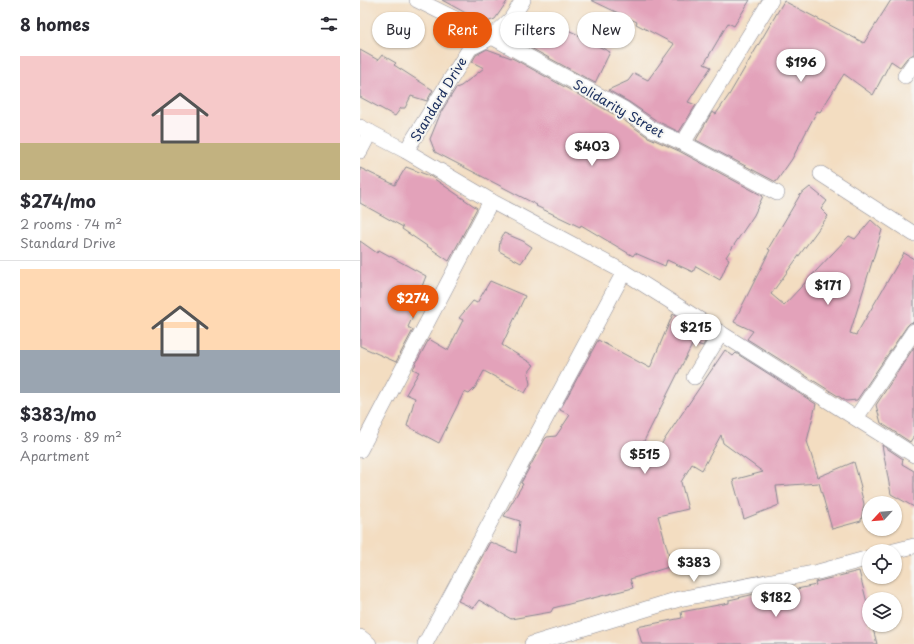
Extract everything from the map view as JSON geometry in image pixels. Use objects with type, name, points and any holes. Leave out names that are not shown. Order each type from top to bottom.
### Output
[{"type":"street","name":"Solidarity Street","points":[[417,0],[441,12]]},
{"type":"street","name":"Standard Drive","points":[[492,37],[511,19],[523,0]]},
{"type":"street","points":[[683,143],[771,0]]},
{"type":"street","name":"Solidarity Street","points":[[492,37],[624,109],[652,129],[683,143],[777,192]]},
{"type":"street","name":"Standard Drive","points":[[406,152],[470,48]]},
{"type":"street","points":[[905,76],[914,63]]},
{"type":"street","points":[[360,151],[365,130],[491,201],[624,272],[914,455]]},
{"type":"street","points":[[821,174],[914,234]]},
{"type":"street","points":[[360,450],[491,201]]},
{"type":"street","points":[[425,644],[624,272]]},
{"type":"street","points":[[856,418],[914,331]]},
{"type":"street","points":[[694,377],[721,333]]},
{"type":"street","points":[[902,549],[914,546]]},
{"type":"street","points":[[532,644],[679,600],[818,572],[862,560]]},
{"type":"street","points":[[360,636],[369,644]]},
{"type":"building","points":[[442,0],[508,0],[495,19],[492,20],[492,12],[464,12]]},
{"type":"building","points":[[591,0],[750,0],[734,26],[728,23],[704,64],[711,67],[688,102],[696,105],[679,132],[657,121],[608,90],[628,81],[634,73],[648,80],[674,44],[636,24],[635,12],[616,12]]},
{"type":"building","points":[[891,0],[914,0],[914,54],[907,58],[900,67],[891,61],[873,95],[844,74],[820,112],[817,111],[792,159],[776,182],[696,140],[712,112],[716,114],[729,95],[784,1],[864,43]]},
{"type":"building","points":[[569,31],[577,34],[577,48],[602,48],[610,52],[595,83],[531,48],[569,48]]},
{"type":"building","points":[[487,49],[514,59],[619,117],[648,137],[679,151],[763,196],[754,215],[726,257],[729,259],[720,280],[696,266],[693,272],[667,260],[665,266],[635,253],[633,256],[581,225],[580,227],[536,206],[537,205],[435,152],[430,139],[441,112],[456,88],[461,86],[484,68],[472,62],[476,55]]},
{"type":"building","points":[[360,50],[378,60],[382,55],[396,63],[394,65],[433,90],[427,101],[411,96],[405,108],[401,108],[395,116],[360,97]]},
{"type":"building","points":[[406,167],[430,176],[477,208],[449,261],[402,229],[403,227],[360,203],[360,168],[395,185]]},
{"type":"building","points":[[810,187],[827,201],[821,209],[828,216],[771,294],[784,305],[849,236],[855,239],[871,220],[882,230],[850,333],[856,335],[904,253],[914,259],[914,322],[907,326],[857,400],[846,401],[747,339],[753,331],[734,322],[770,250],[768,249],[800,195]]},
{"type":"building","points":[[504,233],[523,241],[532,247],[521,263],[499,251],[500,241]]},
{"type":"building","points":[[360,241],[377,253],[379,250],[426,276],[408,327],[413,330],[396,362],[360,346]]},
{"type":"building","points":[[490,281],[525,296],[502,345],[534,365],[528,373],[530,384],[525,393],[484,371],[475,388],[469,394],[464,392],[439,443],[407,426],[415,398],[406,394],[419,372],[413,369],[429,339],[448,350],[463,320],[459,318],[473,301],[477,303]]},
{"type":"building","points":[[673,314],[707,338],[703,346],[693,343],[641,447],[654,455],[725,350],[733,356],[736,353],[816,404],[807,441],[818,477],[854,462],[861,487],[861,521],[832,529],[819,483],[776,486],[779,505],[744,519],[733,480],[763,472],[723,443],[721,435],[702,470],[692,464],[681,482],[688,509],[658,516],[672,566],[630,579],[633,588],[553,608],[551,612],[511,619],[479,600],[473,608],[458,601],[490,542],[516,553],[520,521],[504,516],[523,484],[521,483],[545,439],[547,437],[556,436],[570,415],[560,410],[598,340],[650,368]]},
{"type":"building","points":[[914,347],[914,436],[910,442],[881,423],[876,405]]},
{"type":"building","points":[[882,445],[903,459],[902,464],[914,471],[914,507],[902,500],[902,496],[895,496],[891,494]]},
{"type":"building","points":[[859,571],[864,592],[862,592],[862,632],[874,632],[877,644],[642,644],[637,627],[682,618],[681,612],[729,603],[729,600],[772,590],[773,594],[816,585],[815,582]]}]
